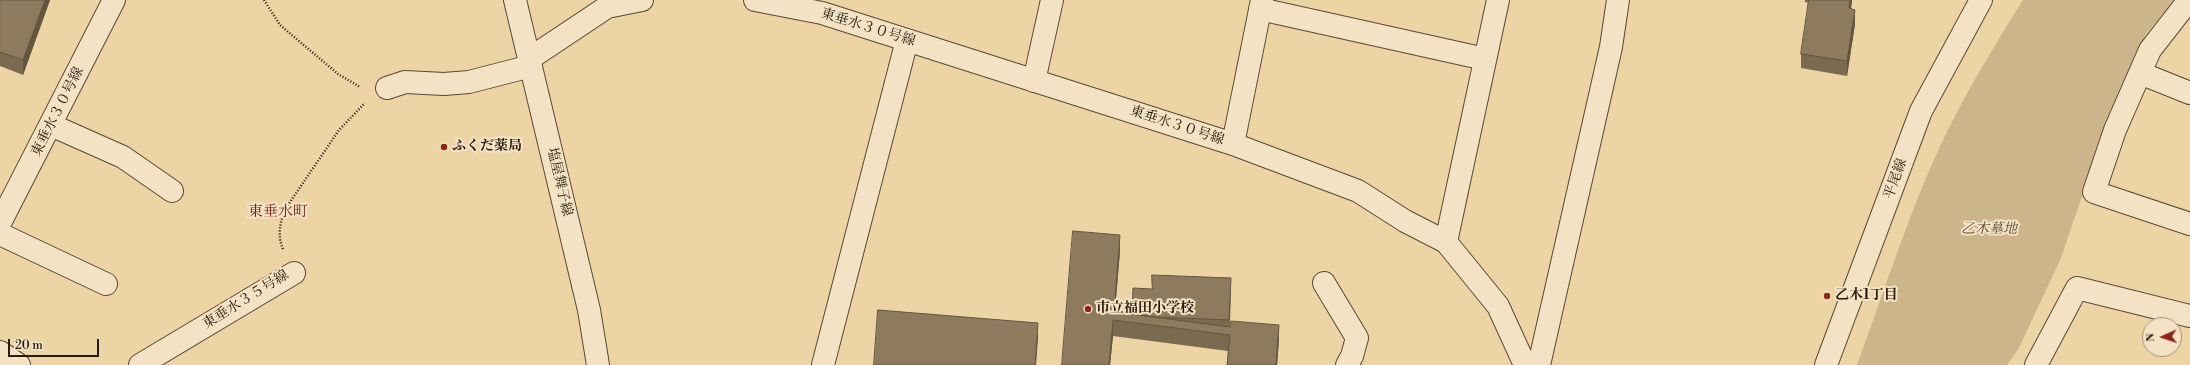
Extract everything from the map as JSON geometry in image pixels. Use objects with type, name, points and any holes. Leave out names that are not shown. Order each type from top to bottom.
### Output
[{"type":"street","name":"東垂水３０号線","points":[[0,223],[114,0]]},
{"type":"street","name":"塩屋舞子線","points":[[515,0],[589,310],[598,365]]},
{"type":"street","points":[[387,88],[404,82],[444,84],[469,82],[530,62],[607,7],[642,0]]},
{"type":"street","name":"東垂水３０号線","points":[[755,0],[822,13],[1233,144],[1358,191],[1405,221],[1446,242],[1498,306],[1524,365]]},
{"type":"street","points":[[1034,81],[1052,0]]},
{"type":"street","points":[[1446,242],[1498,0]]},
{"type":"street","points":[[1539,365],[1611,47],[1618,0]]},
{"type":"street","name":"平尾線","points":[[1826,365],[1921,111],[1981,0]]},
{"type":"street","points":[[2189,0],[2150,50],[2115,130],[2094,192],[2190,224]]},
{"type":"street","points":[[1233,144],[1261,4],[1486,59]]},
{"type":"street","points":[[824,365],[907,40]]},
{"type":"street","points":[[2140,73],[2190,93]]},
{"type":"street","points":[[51,125],[123,157],[172,191]]},
{"type":"street","points":[[0,234],[106,284]]},
{"type":"street","name":"東垂水３５号線","points":[[140,365],[294,273]]},
{"type":"street","points":[[1324,283],[1357,338],[1352,356],[1347,365]]},
{"type":"street","points":[[2036,365],[2077,288],[2190,316]]},
{"type":"street","points":[[0,352],[18,365]]},
{"type":"path","points":[[264,0],[280,25],[338,74],[361,88]]},
{"type":"path","name":"東垂水３５号線","points":[[294,273],[281,245],[281,219],[286,208],[339,130],[358,109]]},
{"type":"green space","name":"乙木墓地","points":[[2023,0],[2174,0],[2145,35],[2106,125],[2061,258],[2019,348],[2007,365],[1857,365],[1908,224],[1942,142],[1961,105]]},
{"type":"building","points":[[0,0],[45,0],[23,60],[0,52]]},
{"type":"building","points":[[1809,0],[1850,0],[1849,8],[1855,10],[1847,61],[1801,54]]},
{"type":"building","points":[[1073,231],[1120,235],[1114,312],[1230,327],[1231,321],[1279,325],[1276,365],[1227,365],[1230,335],[1113,320],[1109,365],[1062,365]]},
{"type":"building","points":[[1152,275],[1231,278],[1229,320],[1155,317],[1132,314],[1133,288],[1152,289]]},
{"type":"building","points":[[878,310],[1038,323],[1035,365],[874,365]]},
{"type":"place","name":"ふくだ薬局","points":[[444,147]]},
{"type":"place","name":"乙木1丁目","points":[[1827,296]]},
{"type":"place","name":"市立福田小学校","points":[[1088,309]]},
{"type":"district","name":"東垂水町","points":[[278,212]]}]
